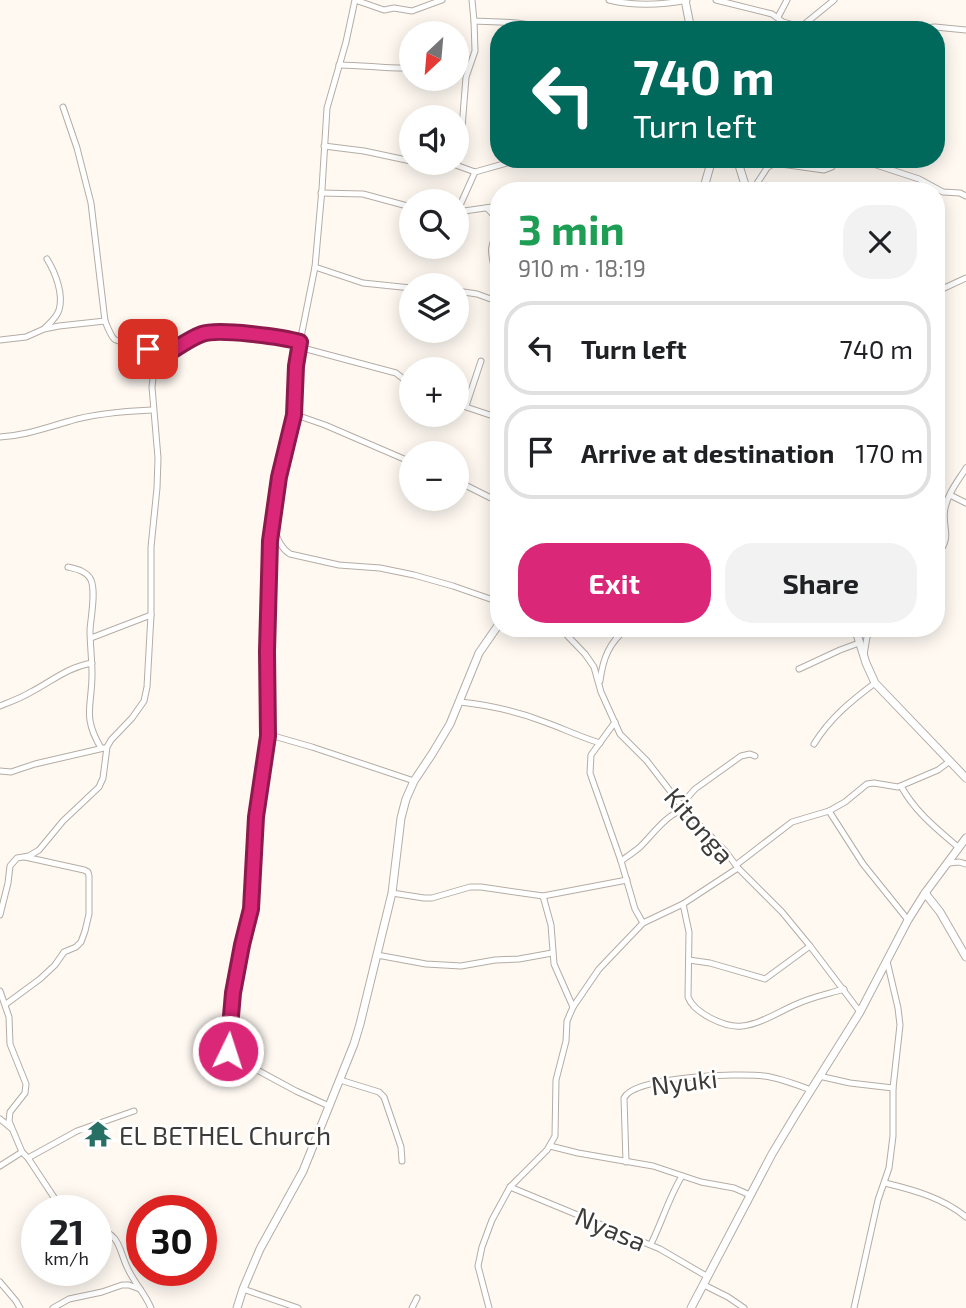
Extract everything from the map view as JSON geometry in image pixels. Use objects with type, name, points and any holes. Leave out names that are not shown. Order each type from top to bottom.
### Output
[{"type":"street","points":[[329,1106],[233,1058],[228,1051],[233,993],[251,909],[256,817],[268,736],[270,541],[279,477],[294,415],[299,345],[314,267],[327,108],[355,0],[384,10],[412,11],[442,0]]},
{"type":"street","points":[[469,69],[474,56],[472,0]]},
{"type":"street","points":[[609,0],[666,4],[686,0],[690,21]]},
{"type":"street","points":[[716,0],[772,14],[784,21]]},
{"type":"street","points":[[778,17],[787,0]]},
{"type":"street","points":[[812,21],[834,0]]},
{"type":"street","points":[[474,21],[490,22]]},
{"type":"street","points":[[945,28],[966,30]]},
{"type":"street","points":[[340,65],[399,69]]},
{"type":"street","points":[[63,107],[88,190],[105,321],[119,342],[142,345],[151,352],[164,356]]},
{"type":"street","points":[[324,146],[399,158]]},
{"type":"street","points":[[469,169],[475,172],[490,168]]},
{"type":"street","points":[[757,182],[768,168]]},
{"type":"street","points":[[810,168],[829,168]]},
{"type":"street","points":[[885,168],[925,182]]},
{"type":"street","points":[[467,189],[475,172]]},
{"type":"street","points":[[945,192],[966,196]]},
{"type":"street","points":[[321,193],[363,194],[399,204]]},
{"type":"street","points":[[469,210],[490,207]]},
{"type":"street","points":[[486,208],[490,212]]},
{"type":"street","points":[[44,329],[60,308],[57,278],[47,259]]},
{"type":"street","points":[[314,267],[363,283],[399,287]]},
{"type":"street","points":[[945,288],[966,278]]},
{"type":"street","points":[[469,293],[490,299]]},
{"type":"street","points":[[0,340],[26,337],[44,329],[105,321]]},
{"type":"street","points":[[0,771],[11,772],[104,748],[144,701],[152,615],[150,555],[158,458],[152,387],[154,370],[164,356],[192,338],[209,332],[280,337],[399,375]]},
{"type":"street","points":[[469,397],[481,361]]},
{"type":"street","points":[[469,407],[490,415]]},
{"type":"street","points":[[0,437],[37,432],[72,420],[152,410]]},
{"type":"street","points":[[294,415],[325,425],[399,457]]},
{"type":"street","points":[[945,543],[945,509],[966,468]]},
{"type":"street","points":[[469,487],[490,498]]},
{"type":"street","points":[[950,495],[966,503]]},
{"type":"street","points":[[272,525],[284,550],[290,554],[339,565],[380,568],[414,575],[490,599]]},
{"type":"street","points":[[0,915],[13,861],[39,850],[63,821],[99,787],[103,778],[104,748],[94,736],[89,720],[92,583],[88,575],[68,567]]},
{"type":"street","points":[[91,638],[152,615]]},
{"type":"street","points":[[237,1308],[260,1249],[303,1171],[360,1024],[392,893],[401,818],[407,799],[414,781],[444,734],[479,653],[490,637]]},
{"type":"street","name":"Kitonga","points":[[568,637],[594,667],[601,692],[620,734],[647,761],[683,808],[782,912],[860,1012]]},
{"type":"street","points":[[600,684],[601,668],[607,650],[617,637]]},
{"type":"street","points":[[857,637],[875,682],[966,778]]},
{"type":"street","points":[[864,658],[867,637]]},
{"type":"street","points":[[799,670],[859,643]]},
{"type":"street","points":[[0,706],[33,691],[57,675],[92,663]]},
{"type":"street","points":[[814,744],[824,728],[841,710],[875,682]]},
{"type":"street","points":[[460,702],[517,712],[600,743]]},
{"type":"street","points":[[615,722],[591,755],[590,772],[635,909],[643,923]]},
{"type":"street","points":[[268,736],[322,750],[414,781]]},
{"type":"street","points":[[621,861],[637,850],[664,821],[683,808],[695,789],[741,757],[750,754],[755,757]]},
{"type":"street","points":[[489,1308],[478,1266],[492,1220],[510,1187],[550,1146],[555,1136],[555,1089],[566,1041],[567,1021],[573,1007],[599,969],[643,923],[683,904],[737,867],[792,822],[829,811],[870,783],[901,786],[938,770],[950,761]]},
{"type":"street","points":[[901,786],[912,805],[959,848]]},
{"type":"street","points":[[829,811],[863,864],[908,920]]},
{"type":"street","points":[[691,1308],[750,1195],[810,1090],[860,1012],[908,920],[966,838]]},
{"type":"street","points":[[6,1004],[40,979],[64,952],[78,945],[89,914],[88,872],[22,857]]},
{"type":"street","points":[[949,863],[966,864]]},
{"type":"street","points":[[392,893],[432,898],[470,887],[481,887],[543,896],[627,880]]},
{"type":"street","points":[[925,893],[940,912],[966,956]]},
{"type":"street","points":[[543,896],[551,925],[556,972],[573,1007]]},
{"type":"street","points":[[683,904],[689,932],[688,993],[691,1005],[699,1012],[735,1026],[750,1024],[802,1002],[844,989]]},
{"type":"street","points":[[689,960],[765,979],[810,946]]},
{"type":"street","points":[[377,955],[426,964],[461,966],[552,953]]},
{"type":"street","points":[[854,1308],[878,1200],[889,1168],[893,1134],[900,1024],[887,961]]},
{"type":"street","points":[[0,991],[9,1017],[10,1044],[26,1084],[26,1089],[10,1112],[9,1121],[22,1152],[52,1195]]},
{"type":"street","name":"Nyuki","points":[[626,1162],[624,1098],[627,1092],[640,1087],[697,1077],[749,1075],[773,1078],[810,1090]]},
{"type":"street","points":[[819,1076],[894,1088]]},
{"type":"street","points":[[340,1080],[379,1092],[384,1097],[401,1147],[402,1161]]},
{"type":"street","points":[[28,1158],[77,1131],[134,1111]]},
{"type":"street","points":[[0,1119],[13,1130]]},
{"type":"street","points":[[550,1146],[653,1166],[701,1182],[734,1188],[750,1195]]},
{"type":"street","points":[[0,1166],[22,1152]]},
{"type":"street","points":[[651,1244],[682,1176]]},
{"type":"street","points":[[885,1183],[942,1202],[966,1217]]},
{"type":"street","name":"Nyasa","points":[[510,1187],[651,1244],[744,1308]]},
{"type":"street","points":[[112,1236],[117,1240],[127,1268],[151,1308]]},
{"type":"street","points":[[0,1282],[20,1308]]},
{"type":"street","points":[[53,1308],[69,1299],[122,1285],[143,1291]]},
{"type":"street","points":[[243,1289],[298,1308]]},
{"type":"street","points":[[412,1308],[417,1298]]},
{"type":"place","name":"EL BETHEL Church","points":[[98,1134]]},
{"type":"route","points":[[148,349],[164,356],[192,338],[209,332],[280,337],[300,342],[294,415],[279,477],[270,541],[268,736],[256,817],[251,909],[233,993],[228,1051]]}]
